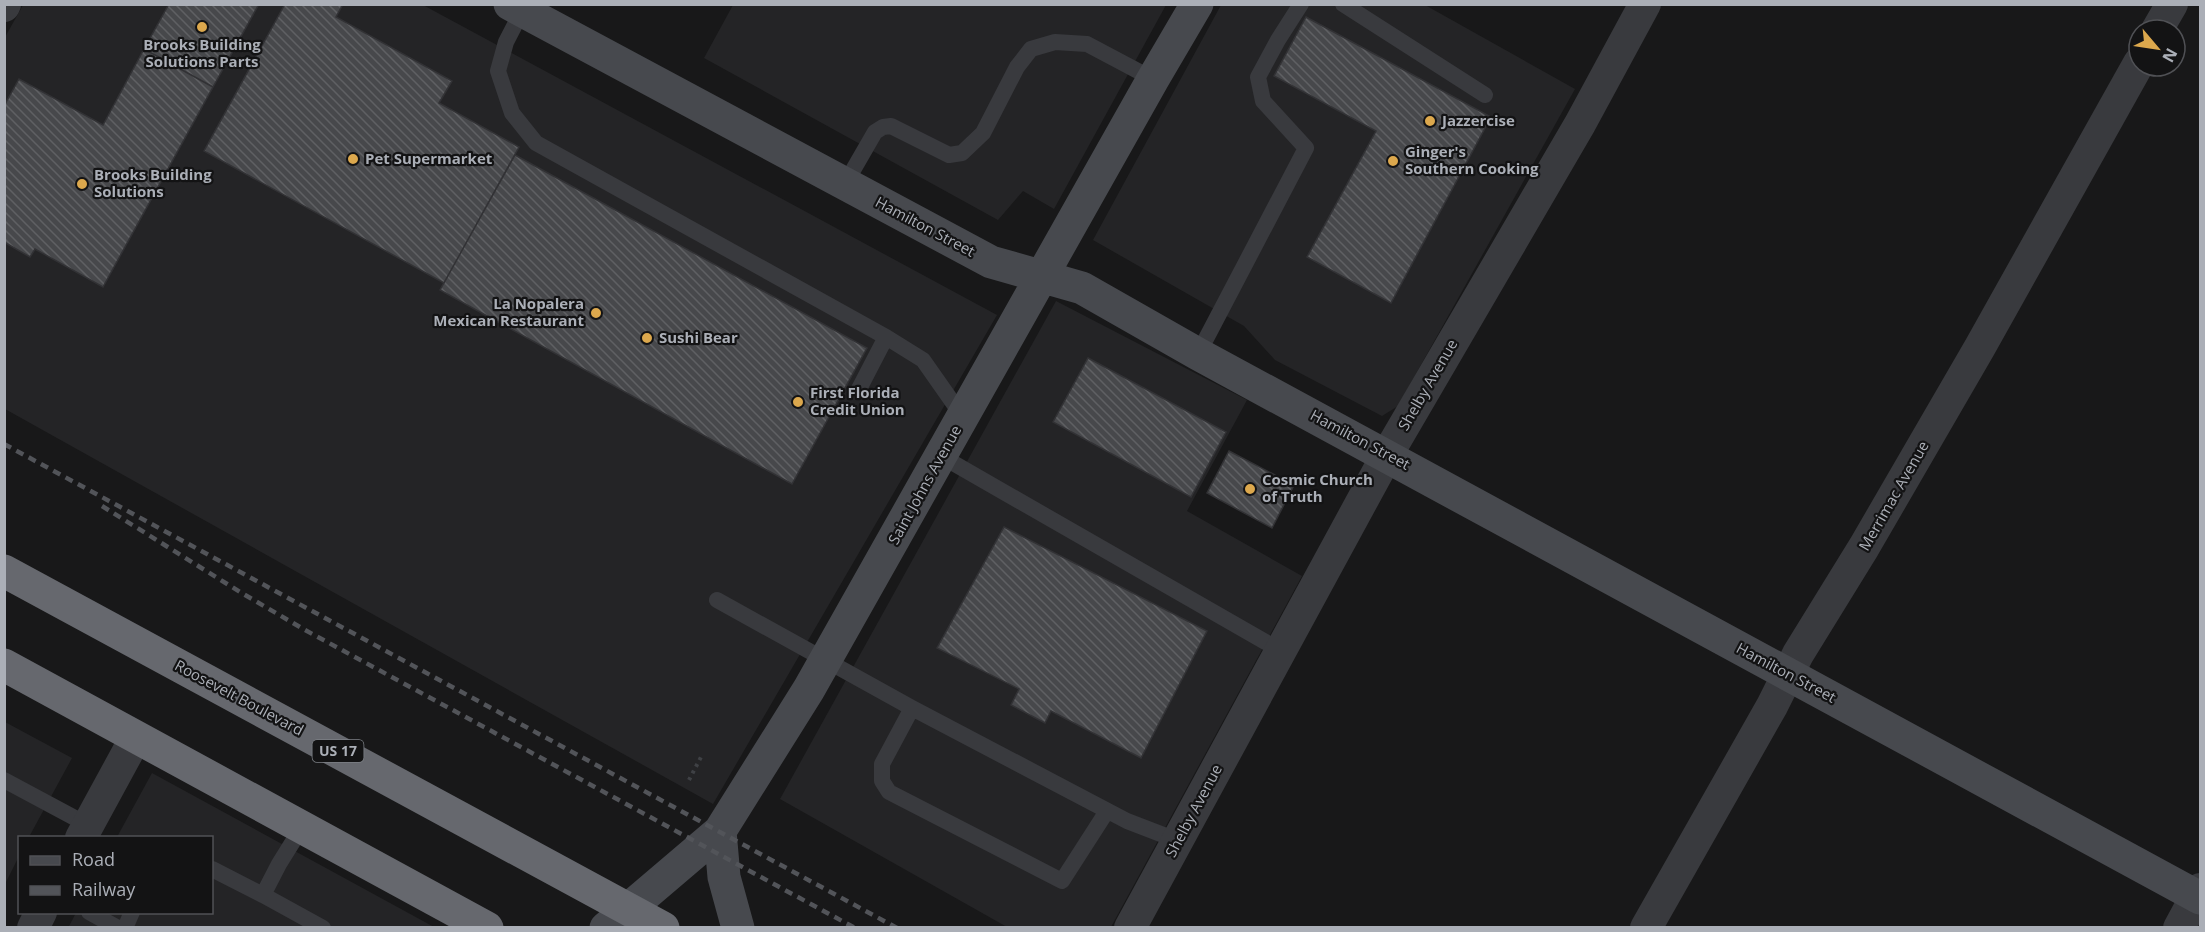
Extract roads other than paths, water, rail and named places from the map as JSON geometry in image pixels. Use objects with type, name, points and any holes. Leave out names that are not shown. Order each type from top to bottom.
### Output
[{"type":"highway","name":"Roosevelt Boulevard","points":[[4,571],[617,918],[663,927]]},
{"type":"highway","points":[[4,665],[487,927]]},
{"type":"street","name":"Saint Johns Avenue","points":[[617,918],[720,831],[826,660],[1197,4]]},
{"type":"street","name":"Shelby Avenue","points":[[1130,927],[1179,841],[1387,455],[1580,124],[1646,4]]},
{"type":"street","points":[[2164,18],[2172,4]]},
{"type":"street","name":"Hamilton Street","points":[[516,8],[991,262],[1082,288],[1198,354],[2199,894]]},
{"type":"street","name":"Merrimac Avenue","points":[[1646,927],[1772,706],[1798,654],[1864,547],[1980,347],[2131,78]]},
{"type":"street","points":[[85,831],[136,736]]},
{"type":"street","points":[[720,831],[724,877],[738,927]]},
{"type":"street","points":[[2179,927],[2199,894]]},
{"type":"lane","points":[[1198,354],[1306,148],[1263,101],[1258,77],[1301,4]]},
{"type":"lane","points":[[1343,4],[1485,95]]},
{"type":"lane","points":[[516,8],[498,71],[512,113],[536,143],[886,337],[923,360],[963,417]]},
{"type":"lane","points":[[845,184],[875,132],[883,127],[891,126],[949,155],[962,153],[984,133],[1017,67],[1031,49],[1055,42],[1087,44],[1153,79]]},
{"type":"lane","points":[[859,389],[886,337]]},
{"type":"lane","points":[[941,456],[1281,651]]},
{"type":"lane","points":[[717,600],[912,708],[1126,821],[1179,841]]},
{"type":"lane","points":[[912,708],[882,764],[882,781],[889,792],[1062,881],[1107,811]]},
{"type":"lane","points":[[4,780],[85,831]]},
{"type":"lane","points":[[263,895],[302,827]]},
{"type":"lane","points":[[213,870],[323,927]]},
{"type":"lane","points":[[93,914],[118,927]]},
{"type":"railway","points":[[4,444],[897,928]]},
{"type":"railway","points":[[102,506],[305,630],[855,928]]},
{"type":"place","name":"Brooks Building Solutions Parts","points":[[202,27]]},
{"type":"place","name":"Jazzercise","points":[[1430,121]]},
{"type":"place","name":"Pet Supermarket","points":[[353,159]]},
{"type":"place","name":"Ginger's Southern Cooking","points":[[1393,161]]},
{"type":"place","name":"Brooks Building Solutions","points":[[82,184]]},
{"type":"place","name":"La Nopalera Mexican Restaurant","points":[[596,313]]},
{"type":"place","name":"Sushi Bear","points":[[647,338]]},
{"type":"place","name":"First Florida Credit Union","points":[[798,402]]},
{"type":"place","name":"Cosmic Church of Truth","points":[[1250,489]]}]
